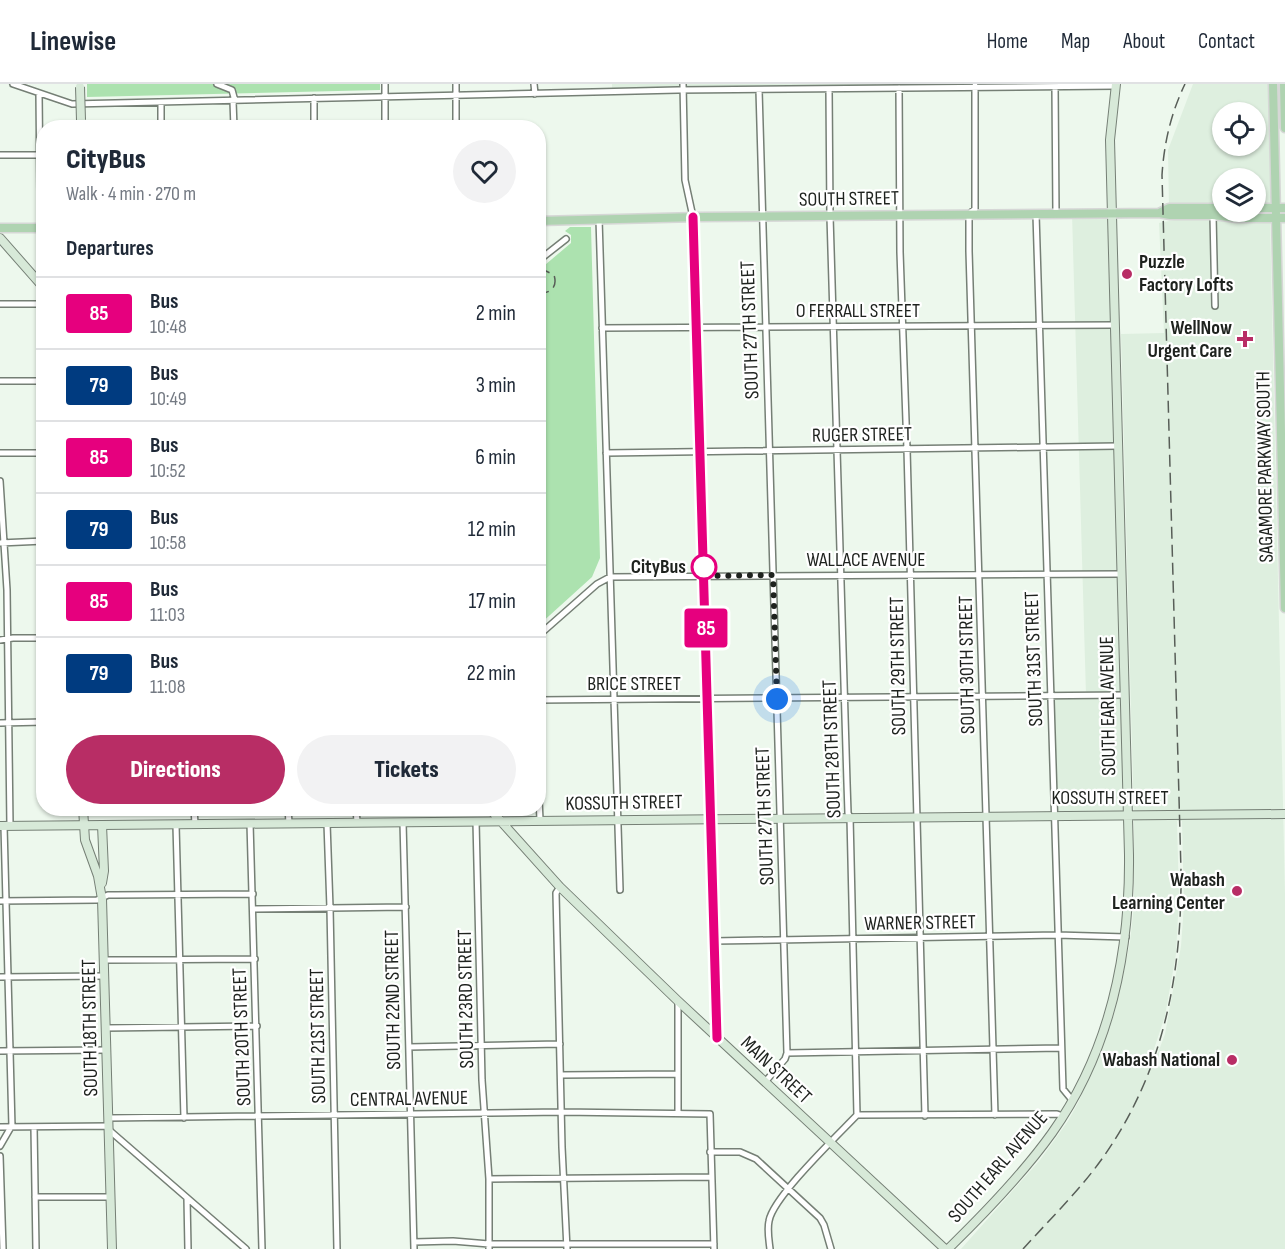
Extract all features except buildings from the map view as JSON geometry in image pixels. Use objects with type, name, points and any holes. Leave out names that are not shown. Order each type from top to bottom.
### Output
[{"type":"main road","name":"SAGAMORE PARKWAY SOUTH","points":[[1273,84],[1285,608]]},
{"type":"main road","points":[[1284,84],[1285,128]]},
{"type":"main road","name":"SOUTH STREET","points":[[1159,213],[1169,208],[1212,208]]},
{"type":"main road","points":[[1266,208],[1285,208]]},
{"type":"main road","name":"SOUTH STREET","points":[[546,221],[969,214],[1212,215]]},
{"type":"main road","name":"SOUTH STREET","points":[[1266,218],[1285,218]]},
{"type":"main road","points":[[0,228],[36,228]]},
{"type":"street","points":[[13,84],[72,104],[612,92],[683,87],[759,90],[1116,85]]},
{"type":"street","points":[[217,84],[232,90],[234,120]]},
{"type":"street","points":[[384,84],[385,120]]},
{"type":"street","points":[[456,84],[456,120]]},
{"type":"street","points":[[534,84],[535,94]]},
{"type":"street","points":[[612,84],[612,92]]},
{"type":"street","name":"SOUTH EARL AVENUE","points":[[946,1249],[1026,1166],[1063,1116],[1091,1063],[1104,1030],[1119,975],[1126,937],[1130,897],[1110,140],[1116,85]]},
{"type":"street","points":[[80,86],[81,120]]},
{"type":"street","name":"SOUTH 30TH STREET","points":[[975,86],[975,209],[969,214],[995,1115]]},
{"type":"street","points":[[683,87],[685,180],[693,217],[717,1038]]},
{"type":"street","points":[[1055,87],[1056,214]]},
{"type":"street","name":"SOUTH 29TH STREET","points":[[898,88],[899,215],[924,1116]]},
{"type":"street","name":"SOUTH 28TH STREET","points":[[829,89],[830,216],[844,698],[850,817],[851,939],[857,1115]]},
{"type":"street","name":"SOUTH 27TH STREET","points":[[759,90],[787,1053]]},
{"type":"street","points":[[39,93],[40,120]]},
{"type":"street","points":[[314,98],[314,120]]},
{"type":"street","points":[[161,102],[162,120]]},
{"type":"street","points":[[0,155],[36,155]]},
{"type":"street","name":"SOUTH 31ST STREET","points":[[1036,214],[1061,1048],[1063,1089],[1072,1100]]},
{"type":"street","points":[[599,219],[620,890]]},
{"type":"street","points":[[1213,222],[1215,306]]},
{"type":"street","points":[[0,238],[36,279]]},
{"type":"street","points":[[546,255],[566,239]]},
{"type":"street","points":[[0,304],[36,304]]},
{"type":"street","name":"O FERRALL STREET","points":[[602,328],[1114,325]]},
{"type":"street","points":[[0,381],[36,381]]},
{"type":"street","name":"RUGER STREET","points":[[606,453],[1118,446]]},
{"type":"street","points":[[0,453],[36,453]]},
{"type":"street","points":[[0,481],[9,723],[3,901],[8,977],[11,1127],[0,1146]]},
{"type":"street","points":[[3,543],[36,541]]},
{"type":"street","points":[[546,629],[610,574]]},
{"type":"street","name":"WALLACE AVENUE","points":[[610,574],[705,576],[1121,574]]},
{"type":"street","points":[[0,640],[36,638]]},
{"type":"street","name":"BRICE STREET","points":[[546,700],[1125,695]]},
{"type":"street","points":[[0,723],[36,722]]},
{"type":"street","name":"KOSSUTH STREET","points":[[5,826],[986,815],[1285,814]]},
{"type":"street","name":"SOUTH 18TH STREET","points":[[83,816],[88,851],[101,888],[102,899],[112,1249]]},
{"type":"street","points":[[194,816],[195,824]]},
{"type":"street","points":[[289,816],[289,823]]},
{"type":"street","points":[[357,816],[357,822]]},
{"type":"street","name":"MAIN STREET","points":[[496,816],[560,887],[678,1001],[946,1249]]},
{"type":"street","points":[[540,816],[540,820]]},
{"type":"street","name":"SOUTH 23RD STREET","points":[[476,821],[483,1080],[489,1179],[489,1247]]},
{"type":"street","name":"SOUTH 22ND STREET","points":[[403,822],[414,1249]]},
{"type":"street","name":"SOUTH 21ST STREET","points":[[327,823],[337,1249]]},
{"type":"street","name":"SOUTH 20TH STREET","points":[[250,824],[262,1249]]},
{"type":"street","points":[[101,888],[104,872],[102,825]]},
{"type":"street","points":[[176,825],[184,1118]]},
{"type":"street","points":[[560,887],[556,893],[563,1179],[567,1247]]},
{"type":"street","points":[[3,901],[97,900],[108,895],[253,894]]},
{"type":"street","points":[[253,909],[406,907]]},
{"type":"street","name":"WARNER STREET","points":[[714,941],[1058,935],[1126,937]]},
{"type":"street","points":[[105,960],[255,958]]},
{"type":"street","points":[[0,977],[105,976]]},
{"type":"street","points":[[678,1001],[678,1113]]},
{"type":"street","points":[[106,1028],[257,1026]]},
{"type":"street","points":[[409,1047],[560,1044]]},
{"type":"street","points":[[765,1082],[785,1059],[787,1053],[1061,1048]]},
{"type":"street","points":[[0,1051],[107,1050]]},
{"type":"street","points":[[561,1075],[678,1074]]},
{"type":"street","name":"CENTRAL AVENUE","points":[[0,1127],[109,1125],[184,1118],[561,1112],[710,1114],[710,1152]]},
{"type":"street","points":[[770,1249],[768,1222],[773,1209],[788,1189],[857,1115],[1057,1114],[1063,1116]]},
{"type":"street","points":[[109,1125],[246,1249]]},
{"type":"street","points":[[34,1127],[36,1249]]},
{"type":"street","points":[[414,1242],[453,1241],[489,1247],[714,1246],[710,1152],[740,1152],[756,1159],[820,1218],[825,1226],[831,1249]]},
{"type":"street","points":[[0,1156],[3,1249]]},
{"type":"street","points":[[489,1179],[711,1177]]},
{"type":"street","points":[[35,1197],[110,1197]]},
{"type":"street","points":[[187,1198],[188,1249]]},
{"type":"shaded area","points":[[612,84],[876,84],[876,89],[612,92]]},
{"type":"shaded area","points":[[1193,84],[1273,84],[1275,208],[1266,208],[1266,168],[1212,168],[1212,208],[1169,208],[1168,150]]},
{"type":"shaded area","points":[[1072,214],[1112,214],[1128,814],[1054,815],[1050,696],[1086,695]]},
{"type":"shaded area","points":[[1179,219],[1212,219],[1212,222],[1266,222],[1266,219],[1270,219],[1285,894],[1285,1249],[961,1249],[1040,1160],[1068,1121],[1079,1101],[1114,1015],[1130,942],[1134,905],[1134,822],[1121,334],[1164,333],[1159,223]],"holes":[[[1177,821],[1182,821],[1184,905],[1181,946],[1165,1034],[1153,1066],[1149,1064],[1165,1016],[1176,954],[1179,897]]]},
{"type":"green space","points":[[87,84],[380,84],[380,90],[87,97]]},
{"type":"green space","points":[[570,227],[591,227],[600,558],[592,577],[546,619],[546,264],[571,243],[571,235],[565,231]]},
{"type":"railway","points":[[1023,1249],[1085,1180],[1125,1123],[1155,1055],[1173,984],[1178,947],[1181,871],[1162,175],[1169,128],[1185,84]]},
{"type":"railway","points":[[546,271],[554,275],[555,280],[552,289],[546,292]]},
{"type":"bus line","name":"85","points":[[693,217],[717,1038]]},
{"type":"place","name":"Puzzle Factory Lofts","points":[[1127,274]]},
{"type":"place","name":"WellNow Urgent Care","points":[[1245,339]]},
{"type":"place","name":"CityBus","points":[[704,567]]},
{"type":"place","name":"Wabash Learning Center","points":[[1237,891]]},
{"type":"place","name":"Wabash National","points":[[1232,1060]]},
{"type":"route","points":[[704,567],[705,576],[773,575],[777,699]]}]
